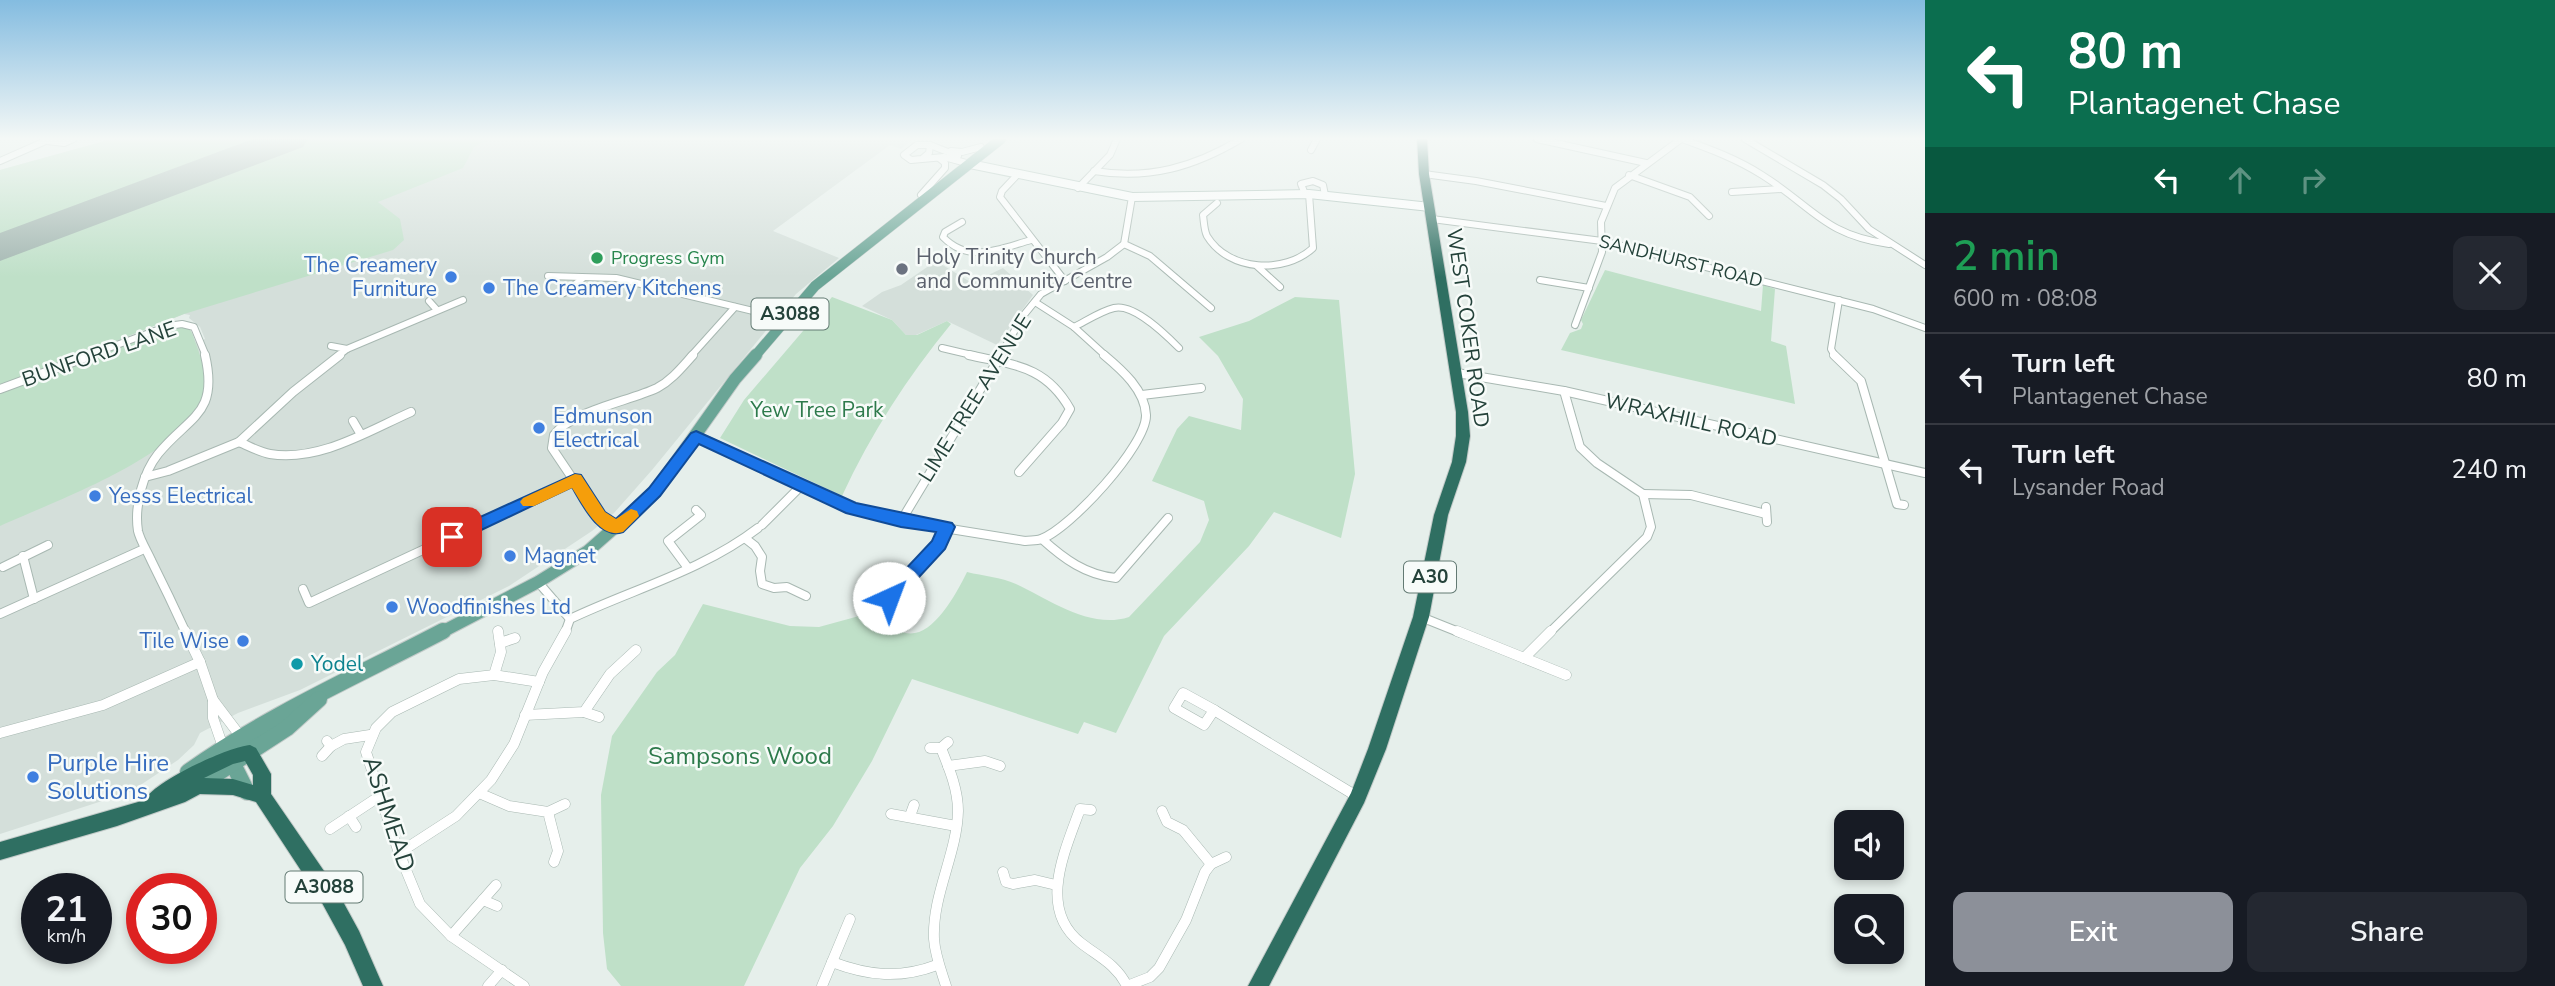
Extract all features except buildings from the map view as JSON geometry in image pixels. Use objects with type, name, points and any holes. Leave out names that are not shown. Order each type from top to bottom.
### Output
[{"type":"highway","name":"WEST COKER ROAD","points":[[1258,986],[1358,797],[1377,749],[1421,617],[1441,515],[1459,462],[1463,436],[1457,373],[1426,185]]},
{"type":"highway","points":[[146,806],[175,783],[201,773],[237,750]]},
{"type":"highway","name":"A3088","points":[[237,750],[262,774],[247,792],[328,894],[352,938],[373,986]]},
{"type":"highway","points":[[0,851],[82,829],[179,796],[198,786],[247,792]]},
{"type":"main road","name":"A3088","points":[[906,213],[921,195],[936,185]]},
{"type":"main road","name":"A3088","points":[[265,721],[538,582],[588,551],[655,492],[735,379],[815,286],[941,185]]},
{"type":"main road","points":[[237,750],[300,714],[330,690]]},
{"type":"main road","points":[[198,786],[265,721]]},
{"type":"street","points":[[921,195],[930,185]]},
{"type":"street","points":[[1008,185],[1000,197],[1065,281]]},
{"type":"street","points":[[1065,185],[1132,197],[1325,195],[1431,213]]},
{"type":"street","points":[[1078,188],[1081,185]]},
{"type":"street","points":[[1257,266],[1283,266],[1301,260],[1313,248],[1307,194],[1302,185]]},
{"type":"street","points":[[1323,185],[1325,195]]},
{"type":"street","points":[[1497,185],[1606,206]]},
{"type":"street","points":[[1575,325],[1602,252],[1601,222],[1606,206],[1618,185]]},
{"type":"street","points":[[1657,185],[1690,197],[1709,216]]},
{"type":"street","points":[[1776,185],[1835,231],[1863,242],[1889,244]]},
{"type":"street","points":[[1823,185],[1841,199],[1869,229],[1925,265]]},
{"type":"street","points":[[1732,192],[1782,189]]},
{"type":"street","points":[[1132,197],[1128,238],[1124,244],[1150,256],[1211,308]]},
{"type":"street","points":[[1217,204],[1203,215],[1205,233],[1226,253],[1257,266],[1280,287]]},
{"type":"street","name":"SANDHURST ROAD","points":[[1431,213],[1602,240],[1839,300],[1906,319],[1925,328]]},
{"type":"street","points":[[960,225],[945,232],[943,237],[957,248],[975,255],[1031,240]]},
{"type":"street","name":"LIME TREE AVENUE","points":[[901,521],[1023,316],[1041,294],[1124,244]]},
{"type":"street","points":[[548,276],[616,278],[786,319]]},
{"type":"street","points":[[564,293],[583,278]]},
{"type":"street","points":[[1540,280],[1588,288]]},
{"type":"street","points":[[237,750],[213,700],[200,663],[138,532],[137,513],[145,477],[168,471],[239,442],[293,392],[347,349],[463,300]]},
{"type":"street","points":[[1839,300],[1831,349],[1836,358],[1861,381],[1897,504]]},
{"type":"street","points":[[429,301],[437,310]]},
{"type":"street","points":[[696,436],[852,508],[901,521],[1025,541],[1042,540],[1091,502],[1139,439],[1146,416],[1142,395],[1116,365],[1073,327],[1035,302]]},
{"type":"street","points":[[617,528],[599,517],[552,448],[551,438],[569,422],[656,388],[671,379],[735,307]]},
{"type":"street","points":[[1073,327],[1116,307],[1123,308],[1162,332],[1179,348]]},
{"type":"street","name":"BUNFORD LANE","points":[[0,388],[168,326],[190,324],[196,331],[209,370],[208,396],[196,418],[155,457],[145,477]]},
{"type":"street","points":[[331,346],[347,349]]},
{"type":"street","points":[[942,348],[1036,371],[1062,395],[1070,409],[1062,423],[1019,472]]},
{"type":"street","name":"WRAXHILL ROAD","points":[[1457,373],[1563,391],[1925,473]]},
{"type":"street","points":[[1142,395],[1201,388]]},
{"type":"street","points":[[1563,391],[1580,447],[1597,463],[1643,494],[1691,495],[1766,514]]},
{"type":"street","points":[[239,442],[268,454],[293,455],[323,449],[411,412]]},
{"type":"street","points":[[353,421],[360,433]]},
{"type":"street","points":[[303,589],[309,603],[575,479]]},
{"type":"street","points":[[399,853],[440,830],[479,793],[502,765],[570,619],[688,568],[746,538],[802,485]]},
{"type":"street","points":[[1524,658],[1647,537],[1651,527],[1643,494]]},
{"type":"street","points":[[688,568],[668,541],[702,515]]},
{"type":"street","points":[[1042,540],[1062,558],[1102,577],[1116,578],[1168,518]]},
{"type":"street","points":[[889,598],[939,545],[946,527]]},
{"type":"street","points":[[746,538],[758,547],[763,556],[760,579],[762,584],[774,588],[787,587],[806,596]]},
{"type":"street","points":[[3,567],[48,545]]},
{"type":"street","points":[[0,614],[144,549]]},
{"type":"street","points":[[23,556],[34,599]]},
{"type":"street","points":[[538,582],[570,619]]},
{"type":"street","points":[[1421,617],[1566,676]]},
{"type":"street","points":[[494,675],[501,652],[498,631]]},
{"type":"street","points":[[500,643],[515,638]]},
{"type":"street","points":[[584,712],[610,674],[636,650]]},
{"type":"street","points":[[0,733],[42,725],[96,709],[148,689],[200,663]]},
{"type":"street","name":"ASHMEAD","points":[[524,986],[451,936],[420,904],[399,853],[366,752],[370,735],[382,720],[402,705],[467,677],[494,675],[539,682]]},
{"type":"street","points":[[213,700],[213,718],[237,750]]},
{"type":"street","points":[[1214,710],[1281,754],[1358,797]]},
{"type":"street","points":[[525,715],[584,712],[598,717]]},
{"type":"street","points":[[322,756],[329,743],[370,735]]},
{"type":"street","points":[[940,746],[957,797],[956,826],[933,923],[937,964],[946,986]]},
{"type":"street","points":[[948,766],[985,756],[1000,766]]},
{"type":"street","points":[[479,793],[509,806],[548,812],[565,804]]},
{"type":"street","points":[[330,829],[380,796]]},
{"type":"street","points":[[1081,808],[1056,885],[1057,906],[1066,927],[1081,943],[1115,965],[1127,986],[1150,977],[1159,968],[1186,920],[1201,880],[1211,864],[1226,857]]},
{"type":"street","points":[[891,814],[912,810],[918,820],[956,826]]},
{"type":"street","points":[[548,812],[558,851],[554,862]]},
{"type":"street","points":[[349,816],[356,827]]},
{"type":"street","points":[[1163,820],[1183,830],[1211,864]]},
{"type":"street","points":[[1002,882],[1013,884],[1035,880],[1056,885]]},
{"type":"street","points":[[451,936],[496,884]]},
{"type":"street","points":[[483,900],[497,906]]},
{"type":"street","points":[[822,986],[850,919]]},
{"type":"street","points":[[832,962],[881,977],[923,971],[937,964]]},
{"type":"street","points":[[488,986],[502,970]]},
{"type":"shaded area","points":[[0,185],[836,185],[773,231],[839,258],[796,294],[652,470],[614,513],[592,531],[509,586],[300,690],[238,713],[200,733],[194,745],[178,760],[130,792],[0,834],[0,390],[192,333],[196,343],[205,339],[200,327],[189,318],[190,315],[184,314],[0,384]]},
{"type":"shaded area","points":[[936,261],[972,283],[1003,268],[1033,295],[997,345],[947,321],[916,335],[906,335],[892,320],[862,306],[882,292],[901,285]]},
{"type":"green space","points":[[0,185],[420,185],[378,202],[400,219],[404,240],[393,250],[184,314],[0,384]]},
{"type":"green space","points":[[1605,270],[1761,311],[1763,285],[1775,289],[1771,341],[1786,346],[1795,404],[1561,350],[1570,333],[1581,329],[1581,320]]},
{"type":"green space","name":"Yew Tree Park","points":[[832,297],[892,320],[906,335],[917,335],[947,321],[951,324],[891,407],[842,496],[720,438],[744,400]]},
{"type":"green space","name":"Sampsons Wood","points":[[1295,297],[1339,300],[1355,474],[1341,538],[1274,512],[1249,546],[1164,636],[1116,733],[1084,722],[1078,734],[912,679],[872,761],[833,826],[800,868],[744,986],[621,986],[607,969],[603,933],[601,795],[612,736],[657,672],[675,655],[703,604],[790,626],[819,627],[881,610],[893,626],[906,633],[918,632],[941,614],[967,572],[1010,582],[1085,616],[1114,620],[1129,617],[1200,542],[1209,520],[1204,501],[1152,481],[1177,429],[1189,416],[1241,430],[1243,399],[1218,356],[1199,337],[1249,321]]},
{"type":"green space","points":[[178,326],[189,328],[204,369],[204,391],[194,414],[175,435],[118,472],[0,526],[0,390]]},
{"type":"runway","points":[[0,248],[167,185]]},
{"type":"slow traffic","points":[[528,502],[575,479],[599,517],[617,528],[631,516]]},
{"type":"place","name":"Progress Gym","points":[[597,258]]},
{"type":"place","name":"Holy Trinity Church and Community Centre","points":[[902,269]]},
{"type":"place","name":"The Creamery Furniture","points":[[451,277]]},
{"type":"place","name":"The Creamery Kitchens","points":[[489,288]]},
{"type":"place","name":"Edmunson Electrical","points":[[539,428]]},
{"type":"place","name":"Yesss Electrical","points":[[95,496]]},
{"type":"place","name":"Magnet","points":[[510,556]]},
{"type":"place","name":"Woodfinishes Ltd","points":[[392,607]]},
{"type":"place","name":"Tile Wise","points":[[243,641]]},
{"type":"place","name":"Yodel","points":[[297,664]]},
{"type":"place","name":"Purple Hire Solutions","points":[[33,777]]},
{"type":"route","points":[[452,537],[575,479],[599,517],[617,528],[655,492],[696,436],[852,508],[901,521],[946,527],[939,545],[889,598]]}]
